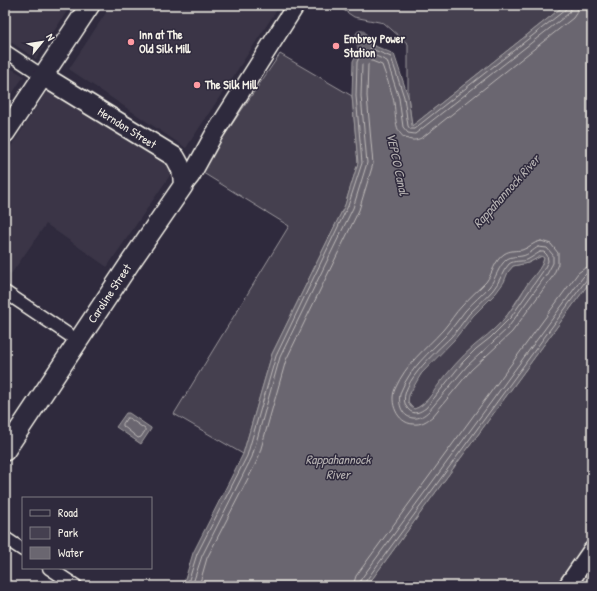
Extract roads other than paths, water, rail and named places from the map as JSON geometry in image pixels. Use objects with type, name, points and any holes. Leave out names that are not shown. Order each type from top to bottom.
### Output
[{"type":"main road","points":[[5,133],[90,5]]},
{"type":"main road","name":"Herndon Street","points":[[59,52],[56,65],[57,73],[79,98]]},
{"type":"main road","name":"Herndon Street","points":[[43,76],[174,158]]},
{"type":"main road","points":[[174,158],[184,178],[183,186]]},
{"type":"main road","name":"Caroline Street","points":[[5,451],[183,186]]},
{"type":"street","name":"Caroline Street","points":[[174,158],[184,161],[188,160],[212,136],[235,103],[296,5]]},
{"type":"street","name":"Herndon Street","points":[[5,51],[43,76]]},
{"type":"street","name":"Caroline Street","points":[[183,186],[198,164],[212,136]]},
{"type":"street","points":[[5,292],[78,341]]},
{"type":"street","points":[[5,538],[22,549]]},
{"type":"street","points":[[567,586],[592,550]]},
{"type":"street","points":[[50,569],[76,586]]},
{"type":"water","name":"Rappahannock River","points":[[565,5],[592,5],[592,279],[367,586],[183,586],[193,553],[243,454],[272,354],[345,205],[358,163],[352,96],[353,61],[363,41],[394,54],[408,96],[412,126]],"holes":[[[541,256],[544,258],[539,269],[504,319],[460,359],[422,405],[414,409],[410,406],[408,401],[409,395],[421,374],[454,340],[473,316],[496,293],[513,266],[528,263]]]},
{"type":"water","points":[[126,413],[129,413],[151,428],[141,444],[116,427]]},
{"type":"waterway","name":"VEPCO Canal","points":[[361,36],[365,59]]},
{"type":"place","name":"Inn at The Old Silk Mill","points":[[131,42]]},
{"type":"place","name":"Embrey Power Station","points":[[336,46]]},
{"type":"place","name":"The Silk Mill","points":[[197,85]]}]
